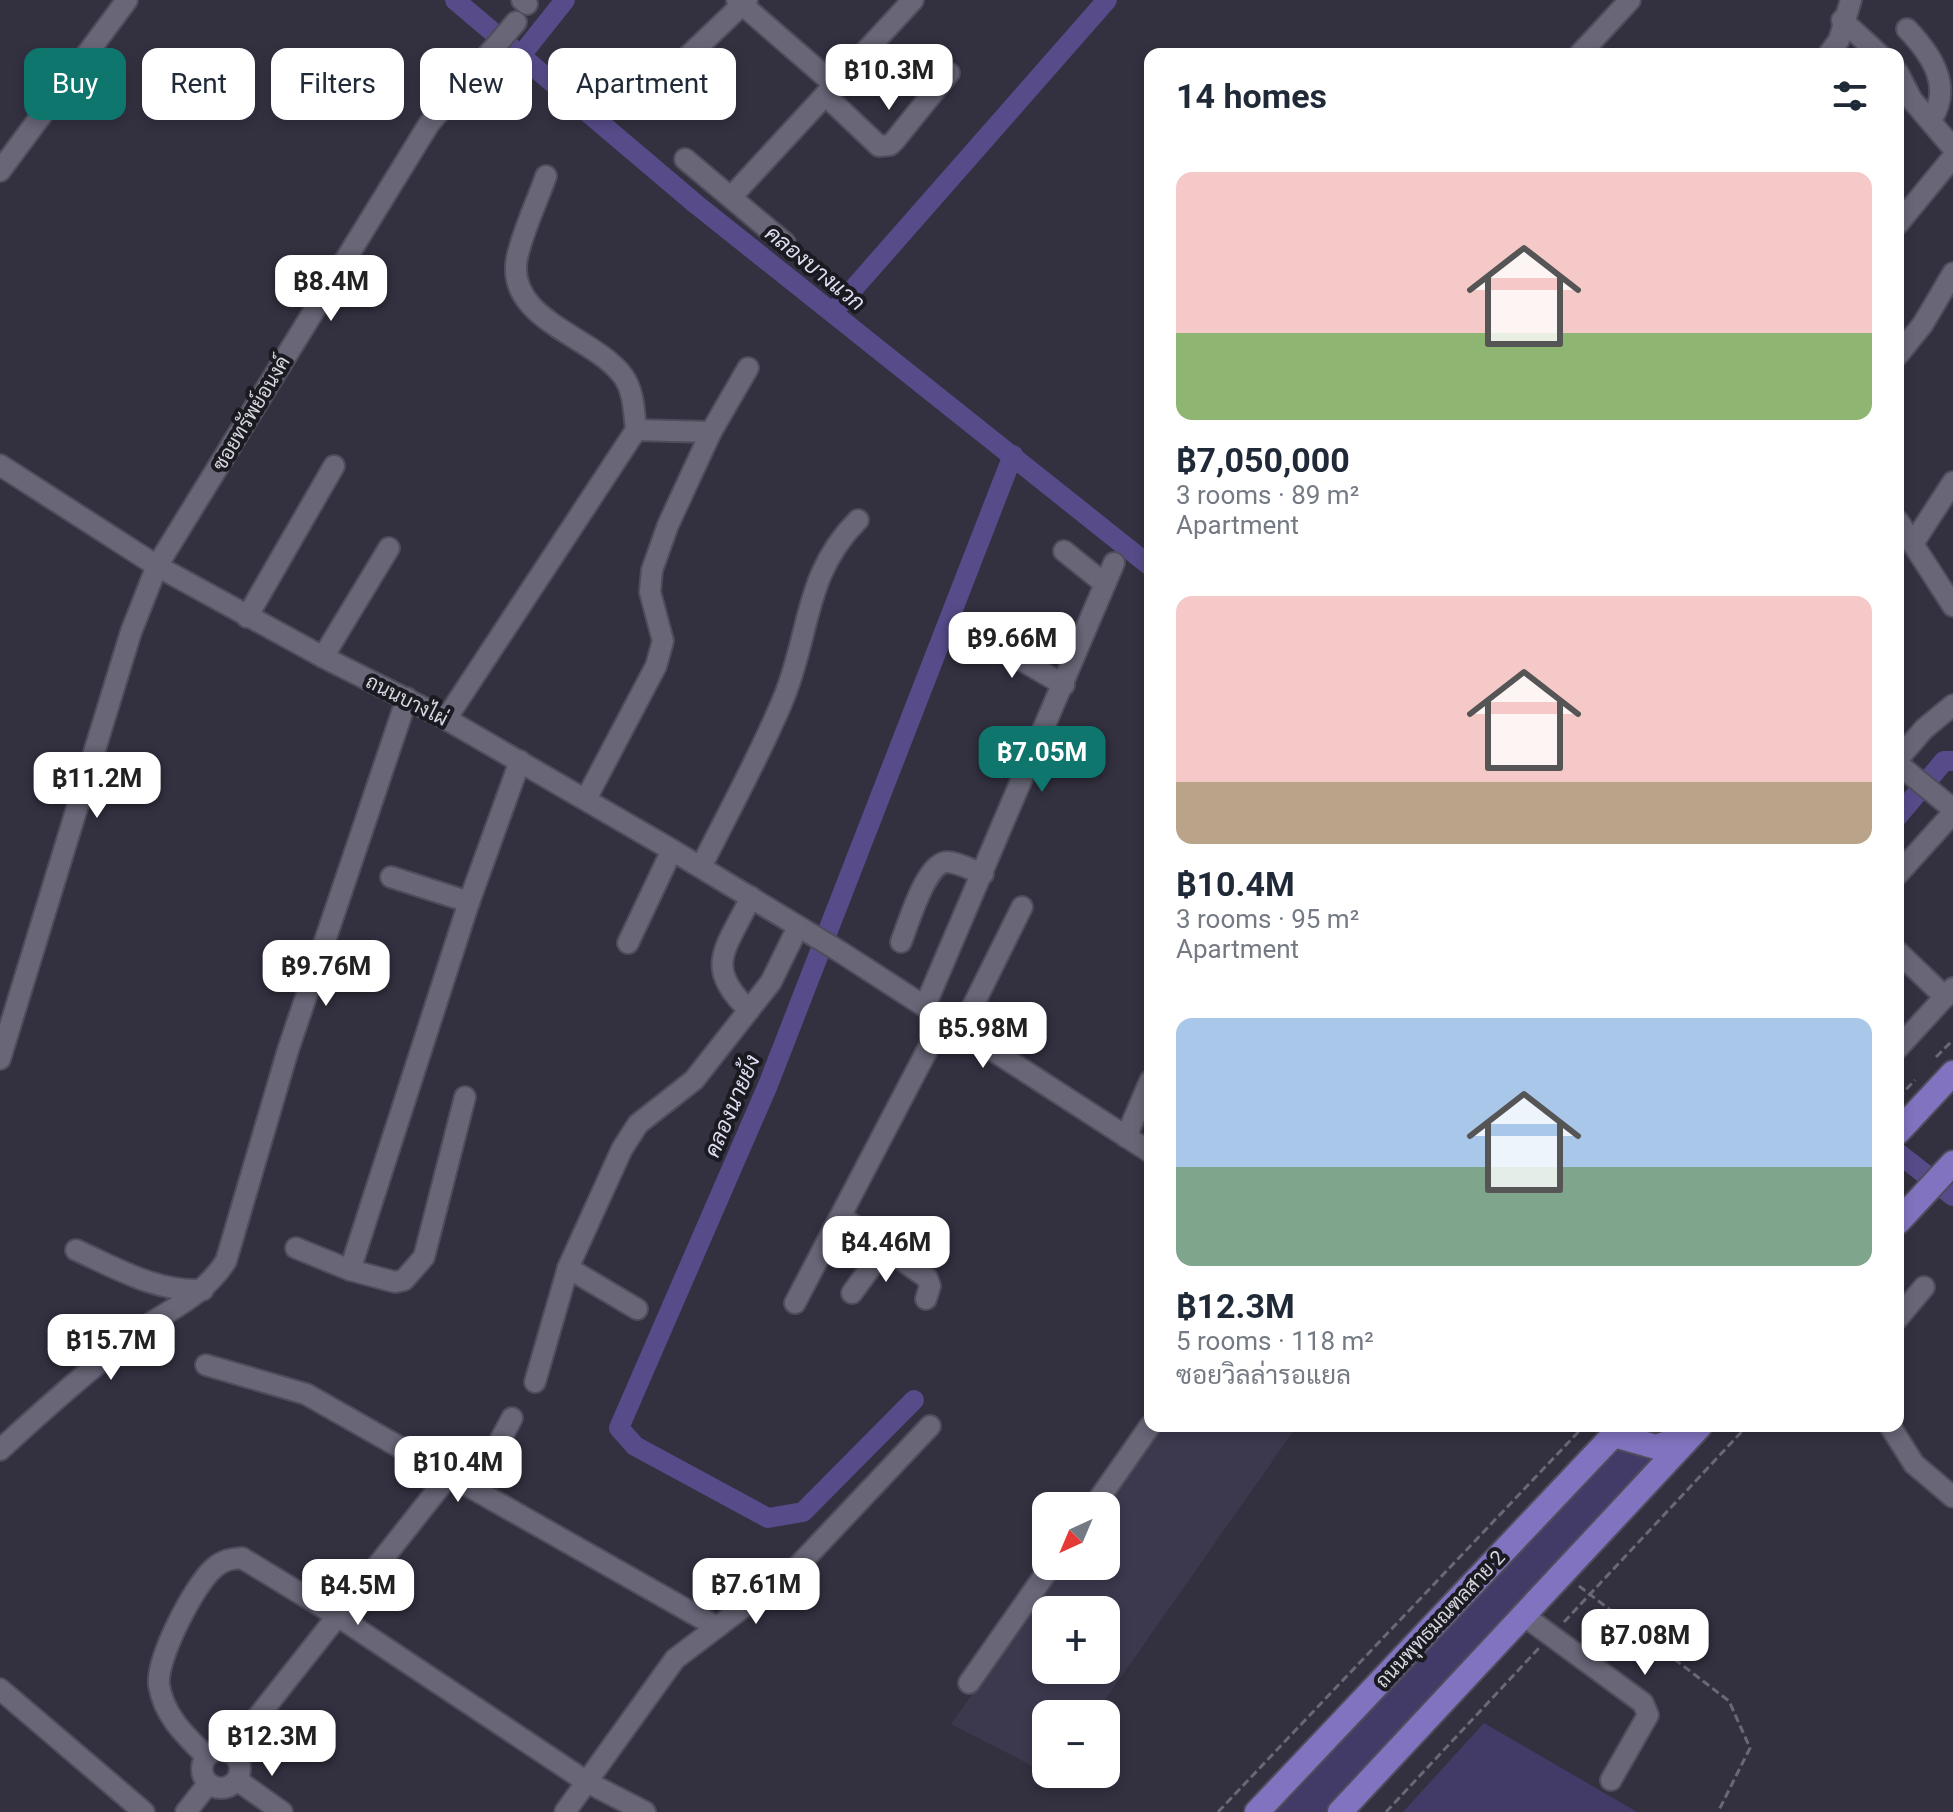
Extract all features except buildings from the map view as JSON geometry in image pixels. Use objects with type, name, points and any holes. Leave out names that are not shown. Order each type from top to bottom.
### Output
[{"type":"main road","points":[[1904,1121],[1923,1088],[1953,1073]]},
{"type":"main road","points":[[1904,1216],[1953,1163]]},
{"type":"main road","name":"ถนนพุทธมณฑลสาย 2","points":[[1257,1812],[1609,1432]]},
{"type":"main road","points":[[1619,1432],[1656,1447],[1666,1446],[1692,1432]]},
{"type":"main road","points":[[1340,1812],[1694,1432]]},
{"type":"street","points":[[0,171],[127,0]]},
{"type":"street","points":[[732,196],[913,0]]},
{"type":"street","points":[[1586,48],[1630,0]]},
{"type":"street","points":[[1833,48],[1839,40],[1842,20],[1851,0]]},
{"type":"street","points":[[696,48],[742,1],[830,90],[879,146],[885,147],[895,140],[949,73]]},
{"type":"street","name":"ซอยทรัพย์อนงค์","points":[[0,1059],[131,632],[157,566],[429,124],[522,8]]},
{"type":"street","points":[[1842,20],[1872,48]]},
{"type":"street","points":[[1907,29],[1934,58],[1944,76],[1945,100],[1931,120]]},
{"type":"street","points":[[1904,85],[1912,100],[1953,148]]},
{"type":"street","points":[[1904,217],[1953,157]]},
{"type":"street","points":[[685,159],[785,243]]},
{"type":"street","points":[[446,719],[636,430],[632,397],[624,377],[600,352],[541,316],[526,298],[517,279],[517,259],[546,176]]},
{"type":"street","points":[[1904,348],[1923,324],[1953,273]]},
{"type":"street","points":[[586,799],[656,666],[663,641],[650,592],[652,570],[668,525],[711,432],[748,368]]},
{"type":"street","points":[[636,430],[711,432]]},
{"type":"street","name":"ถนนบางไผ่","points":[[0,465],[157,566],[247,617],[446,719],[701,867],[839,951],[1144,1148]]},
{"type":"street","points":[[247,617],[334,466]]},
{"type":"street","points":[[1914,542],[1953,482]]},
{"type":"street","points":[[701,867],[782,703],[801,646],[819,571],[840,538],[858,520]]},
{"type":"street","points":[[1904,529],[1953,606]]},
{"type":"street","points":[[323,657],[389,548]]},
{"type":"street","points":[[1064,551],[1105,584]]},
{"type":"street","points":[[925,1006],[1114,563]]},
{"type":"street","points":[[982,637],[1064,685]]},
{"type":"street","points":[[0,1450],[50,1403],[134,1335],[203,1290],[226,1261],[288,1050],[407,698]]},
{"type":"street","points":[[1904,754],[1924,729],[1953,705]]},
{"type":"street","points":[[350,1270],[469,902],[520,761]]},
{"type":"street","points":[[1904,766],[1949,807],[1904,866]]},
{"type":"street","points":[[628,943],[672,850]]},
{"type":"street","points":[[901,942],[928,876],[938,864],[948,862],[983,874]]},
{"type":"street","points":[[391,877],[469,902]]},
{"type":"street","points":[[749,1010],[729,991],[721,977],[723,957],[751,897]]},
{"type":"street","points":[[961,1030],[1022,907]]},
{"type":"street","points":[[535,1382],[568,1268],[622,1149],[638,1124],[694,1080],[771,982],[806,931]]},
{"type":"street","points":[[1904,957],[1949,993],[1904,1034]]},
{"type":"street","points":[[795,1303],[944,1018]]},
{"type":"street","points":[[1126,1137],[1144,1095]]},
{"type":"street","points":[[296,1248],[350,1270],[395,1282],[404,1280],[424,1257],[465,1097]]},
{"type":"street","points":[[842,1217],[927,1278],[930,1286],[926,1299]]},
{"type":"street","points":[[852,1293],[885,1248]]},
{"type":"street","points":[[76,1250],[158,1287],[178,1291],[203,1290]]},
{"type":"street","points":[[568,1268],[637,1309]]},
{"type":"street","points":[[1904,1311],[1924,1287]]},
{"type":"street","points":[[206,1365],[306,1394],[717,1627]]},
{"type":"street","points":[[475,1488],[512,1418]]},
{"type":"street","points":[[565,1812],[675,1659],[799,1565],[930,1426]]},
{"type":"street","points":[[1104,1492],[1146,1432]]},
{"type":"street","points":[[1894,1432],[1914,1464],[1953,1497]]},
{"type":"street","points":[[230,1752],[450,1474]]},
{"type":"street","points":[[206,1756],[178,1729],[159,1682],[166,1650],[202,1581],[226,1560],[242,1558],[339,1617],[587,1782],[645,1812]]},
{"type":"street","points":[[969,1683],[1041,1580]]},
{"type":"street","points":[[1523,1615],[1643,1703],[1648,1715],[1611,1780]]},
{"type":"street","points":[[0,1689],[144,1812]]},
{"type":"street","points":[[220,1749],[230,1752],[239,1761],[237,1780],[227,1788],[208,1784],[201,1773],[206,1756],[220,1749]]},
{"type":"street","points":[[237,1780],[282,1812]]},
{"type":"street","points":[[186,1812],[208,1784]]},
{"type":"path","points":[[1904,1096],[1923,1088]]},
{"type":"path","points":[[1218,1812],[1578,1432]]},
{"type":"path","points":[[1386,1812],[1741,1432]]},
{"type":"path","points":[[1562,1573],[1729,1701],[1750,1748],[1718,1812]]},
{"type":"shaded area","points":[[1159,1432],[1293,1432],[1120,1678],[1120,1596],[1042,1596],[1053,1580],[1120,1580],[1120,1492],[1116,1492]]},
{"type":"shaded area","points":[[1616,1449],[1638,1453],[1653,1462],[1326,1812],[1269,1812]]},
{"type":"shaded area","points":[[1032,1610],[1032,1684],[1116,1684],[1105,1700],[1032,1700],[1032,1766],[951,1724]]},
{"type":"shaded area","points":[[1484,1723],[1637,1812],[1403,1812]]},
{"type":"waterway","name":"คลองบางแวก","points":[[455,0],[697,205],[1144,561]]},
{"type":"waterway","points":[[527,48],[565,0]]},
{"type":"waterway","points":[[833,312],[1107,0]]},
{"type":"waterway","name":"คลองนายย้ง","points":[[914,1400],[803,1512],[768,1518],[635,1446],[619,1428],[768,1085],[1013,455]]},
{"type":"waterway","points":[[1904,809],[1944,761],[1953,761]]},
{"type":"waterway","name":"คลองบางแวก","points":[[1904,1158],[1953,1196]]}]
